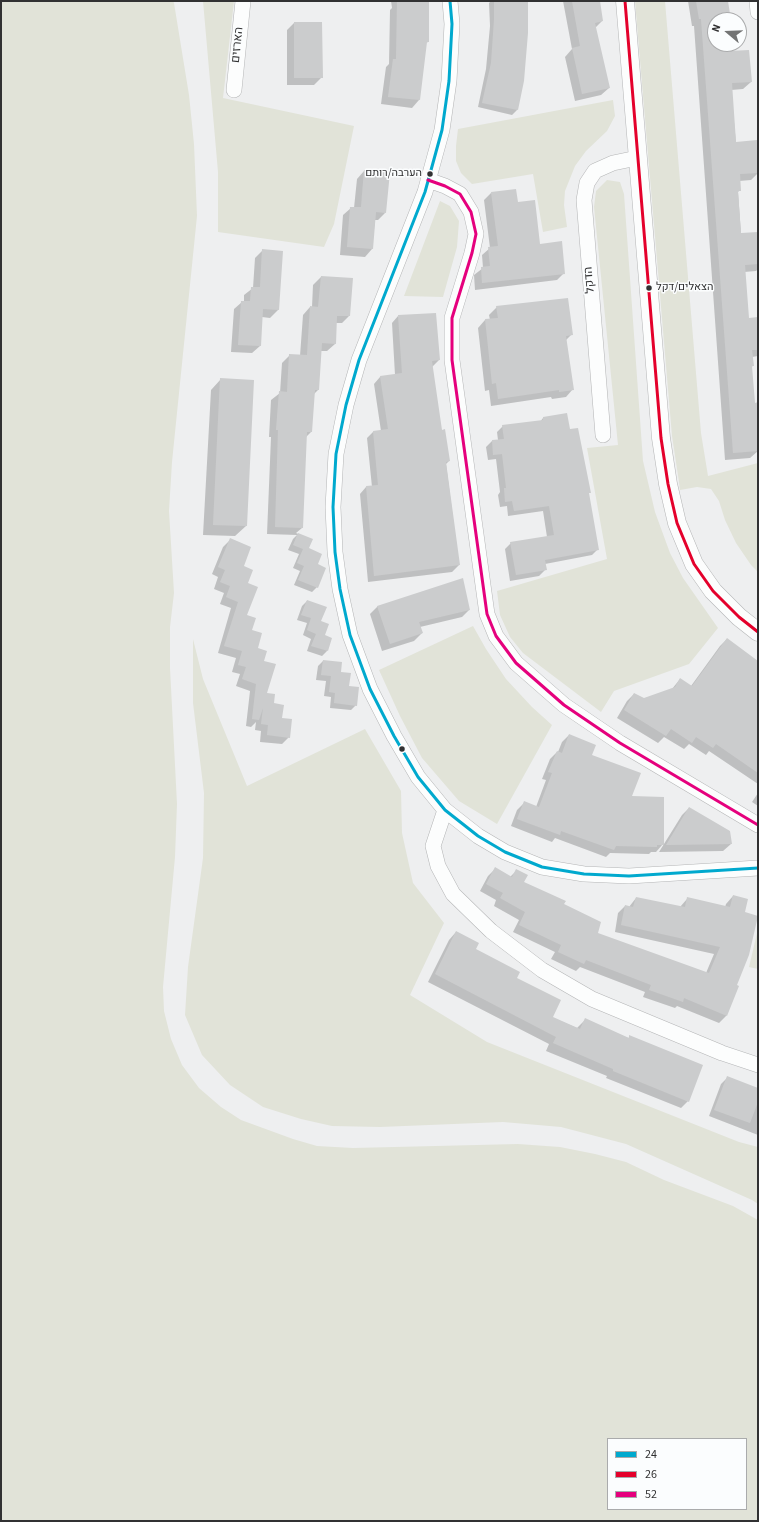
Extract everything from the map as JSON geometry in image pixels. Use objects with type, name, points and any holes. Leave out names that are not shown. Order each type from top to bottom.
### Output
[{"type":"street","name":"הארזים","points":[[234,90],[243,1]]},
{"type":"street","points":[[450,1],[452,24],[449,81],[442,130],[425,192],[359,360],[346,406],[336,454],[333,507],[335,552],[340,589],[350,635],[370,689],[394,736],[418,777],[445,810],[478,836],[505,852],[542,867],[584,874],[629,876],[758,868]]},
{"type":"street","points":[[625,1],[661,438],[668,484],[677,524],[694,564],[713,591],[739,618],[758,632]]},
{"type":"street","points":[[756,1],[758,12]]},
{"type":"street","name":"הדקל","points":[[603,435],[584,200],[587,183],[595,171],[613,163],[638,158]]},
{"type":"street","points":[[428,180],[445,186],[460,194],[472,212],[476,234],[472,253],[452,318],[452,360],[486,614],[496,636],[516,663],[564,705],[620,743],[758,825]]},
{"type":"street","points":[[445,810],[433,846],[438,866],[453,894],[491,932],[542,970],[592,998],[722,1053],[758,1064]]},
{"type":"shaded area","points":[[1,1],[173,1],[174,3],[189,95],[194,144],[197,216],[172,462],[169,511],[174,593],[170,627],[170,668],[177,804],[175,857],[163,987],[164,1011],[171,1039],[182,1065],[199,1088],[221,1107],[241,1120],[317,1146],[353,1148],[518,1144],[560,1147],[626,1162],[664,1180],[733,1206],[758,1220],[758,1521],[1,1521]]},
{"type":"shaded area","points":[[203,1],[234,1],[223,98],[354,126],[334,224],[324,247],[218,232],[218,172]]},
{"type":"shaded area","points":[[635,1],[665,1],[701,433],[708,476],[758,463],[758,572],[751,565],[736,543],[725,520],[719,501],[711,489],[697,487],[680,490],[672,436]]},
{"type":"shaded area","points":[[613,100],[615,116],[607,131],[586,151],[575,166],[565,191],[564,205],[567,227],[543,232],[533,174],[472,184],[461,173],[456,161],[458,129]]},
{"type":"shaded area","points":[[607,180],[620,182],[624,194],[643,461],[655,512],[670,553],[683,578],[718,628],[689,664],[614,691],[601,712],[523,653],[510,637],[500,615],[497,591],[607,559],[587,448],[618,445],[594,207],[596,191]]},
{"type":"shaded area","points":[[440,201],[450,206],[459,221],[457,247],[443,297],[404,296]]},
{"type":"shaded area","points":[[473,626],[506,679],[532,707],[552,725],[497,824],[459,801],[422,758],[400,716],[379,670]]},
{"type":"shaded area","points":[[193,639],[203,679],[247,786],[365,729],[401,791],[402,833],[413,883],[444,923],[410,995],[487,1042],[739,1142],[758,1147],[758,1204],[626,1144],[561,1127],[503,1122],[380,1127],[332,1126],[301,1119],[263,1107],[230,1085],[202,1055],[185,1015],[188,967],[203,858],[204,793],[193,703]]},
{"type":"shaded area","points":[[758,929],[758,969],[749,967]]},
{"type":"building","points":[[494,1],[528,1],[528,33],[524,81],[518,110],[482,103],[491,63]]},
{"type":"building","points":[[572,1],[600,1],[603,21],[595,23],[610,88],[582,94],[572,48],[580,46]]},
{"type":"building","points":[[696,1],[728,1],[730,12],[707,12],[707,52],[747,52],[747,50],[749,50],[752,82],[732,83],[736,142],[757,140],[758,173],[740,174],[741,191],[738,191],[741,233],[758,232],[758,264],[745,265],[749,318],[758,317],[758,350],[752,350],[754,366],[752,366],[755,403],[758,402],[758,451],[733,453],[701,19],[699,19]]},
{"type":"building","points":[[397,2],[429,2],[429,42],[427,42],[420,100],[388,97],[393,59],[396,59]]},
{"type":"building","points":[[294,22],[322,22],[323,78],[294,78]]},
{"type":"building","points":[[364,170],[390,172],[386,213],[376,212],[373,249],[347,247],[350,207],[361,207]]},
{"type":"building","points":[[516,189],[518,202],[535,200],[540,244],[562,241],[565,274],[482,283],[481,267],[490,266],[488,247],[498,246],[491,192]]},
{"type":"building","points":[[262,249],[283,251],[279,310],[263,309],[261,346],[238,345],[241,301],[250,301],[251,287],[260,287]]},
{"type":"building","points":[[321,276],[353,278],[350,316],[337,316],[336,344],[322,343],[319,390],[315,390],[312,432],[307,432],[303,528],[275,527],[278,430],[276,430],[279,391],[287,392],[289,354],[307,355],[310,306],[318,307]]},
{"type":"building","points":[[568,298],[573,335],[566,336],[574,390],[559,392],[559,390],[498,399],[496,383],[492,384],[485,319],[498,318],[496,306]]},
{"type":"building","points":[[436,313],[440,360],[432,361],[442,430],[445,429],[450,461],[446,462],[460,565],[374,576],[366,486],[378,485],[373,431],[388,429],[380,376],[402,373],[398,315]]},
{"type":"building","points":[[220,378],[254,380],[247,526],[213,525]]},
{"type":"building","points":[[567,413],[570,429],[578,428],[591,493],[589,493],[599,550],[545,560],[547,570],[516,575],[510,542],[554,535],[549,506],[514,511],[512,501],[505,502],[504,488],[506,488],[502,454],[493,455],[492,440],[504,439],[502,425],[543,420],[543,417]]},
{"type":"building","points":[[298,533],[313,539],[309,548],[322,554],[318,564],[326,568],[318,588],[298,580],[304,566],[297,563],[303,549],[293,545]]},
{"type":"building","points":[[230,538],[251,547],[244,566],[253,570],[248,583],[258,587],[247,615],[256,618],[252,630],[262,633],[258,648],[267,651],[264,661],[276,664],[267,693],[275,694],[274,703],[284,705],[282,718],[292,719],[290,738],[267,735],[268,725],[261,724],[263,708],[259,720],[252,719],[256,684],[242,679],[246,667],[238,665],[242,651],[224,646],[238,602],[226,597],[230,586],[220,582],[225,570],[218,567]]},
{"type":"building","points":[[463,578],[470,610],[419,622],[423,633],[390,644],[377,606]]},
{"type":"building","points":[[307,600],[327,607],[321,621],[329,624],[325,635],[332,638],[328,651],[311,646],[316,634],[307,630],[311,618],[301,615]]},
{"type":"building","points":[[727,638],[758,661],[758,773],[716,744],[713,748],[696,737],[692,743],[671,729],[666,736],[624,710],[634,693],[644,698],[675,687],[680,678],[692,686]]},
{"type":"building","points":[[323,660],[342,662],[341,672],[351,673],[349,686],[359,687],[357,706],[334,703],[335,693],[329,692],[331,676],[321,675]]},
{"type":"building","points":[[569,734],[596,745],[592,755],[641,773],[632,796],[664,797],[664,845],[657,845],[657,847],[616,846],[614,850],[561,831],[560,835],[517,819],[524,801],[539,807],[552,773],[548,772],[557,751],[562,753]]},
{"type":"building","points":[[689,807],[730,831],[732,844],[666,845]]},
{"type":"building","points":[[495,867],[512,877],[516,869],[528,875],[524,882],[566,901],[564,904],[601,922],[598,933],[709,973],[720,947],[621,925],[625,905],[633,907],[636,897],[685,907],[687,897],[730,907],[733,895],[748,899],[745,912],[758,916],[749,955],[727,1016],[684,998],[683,1002],[649,990],[651,985],[586,960],[584,964],[558,952],[561,945],[519,925],[525,912],[500,898],[503,893],[486,884]]},
{"type":"building","points":[[456,931],[479,943],[476,949],[520,972],[517,978],[561,1000],[553,1017],[580,1029],[585,1018],[629,1038],[629,1035],[703,1065],[689,1102],[613,1071],[613,1069],[553,1043],[556,1037],[435,974]]},
{"type":"building","points":[[727,1076],[758,1088],[758,1102],[750,1123],[714,1110]]},
{"type":"transit line","name":"24","points":[[450,1],[452,24],[449,81],[442,130],[425,192],[359,360],[346,405],[336,454],[333,507],[335,552],[340,589],[350,635],[370,689],[394,736],[418,777],[445,810],[478,836],[505,852],[542,867],[584,874],[629,876],[758,868]]},
{"type":"transit line","name":"26","points":[[625,1],[661,438],[668,484],[677,523],[694,564],[713,591],[739,617],[758,632]]},
{"type":"transit line","name":"52","points":[[428,180],[445,186],[460,194],[471,212],[476,234],[472,253],[452,318],[452,360],[487,614],[496,636],[516,663],[564,705],[620,743],[758,825]]},
{"type":"place","name":"הערבה/רותם","points":[[430,174]]},
{"type":"place","name":"הצאלים/דקל","points":[[649,288]]}]
